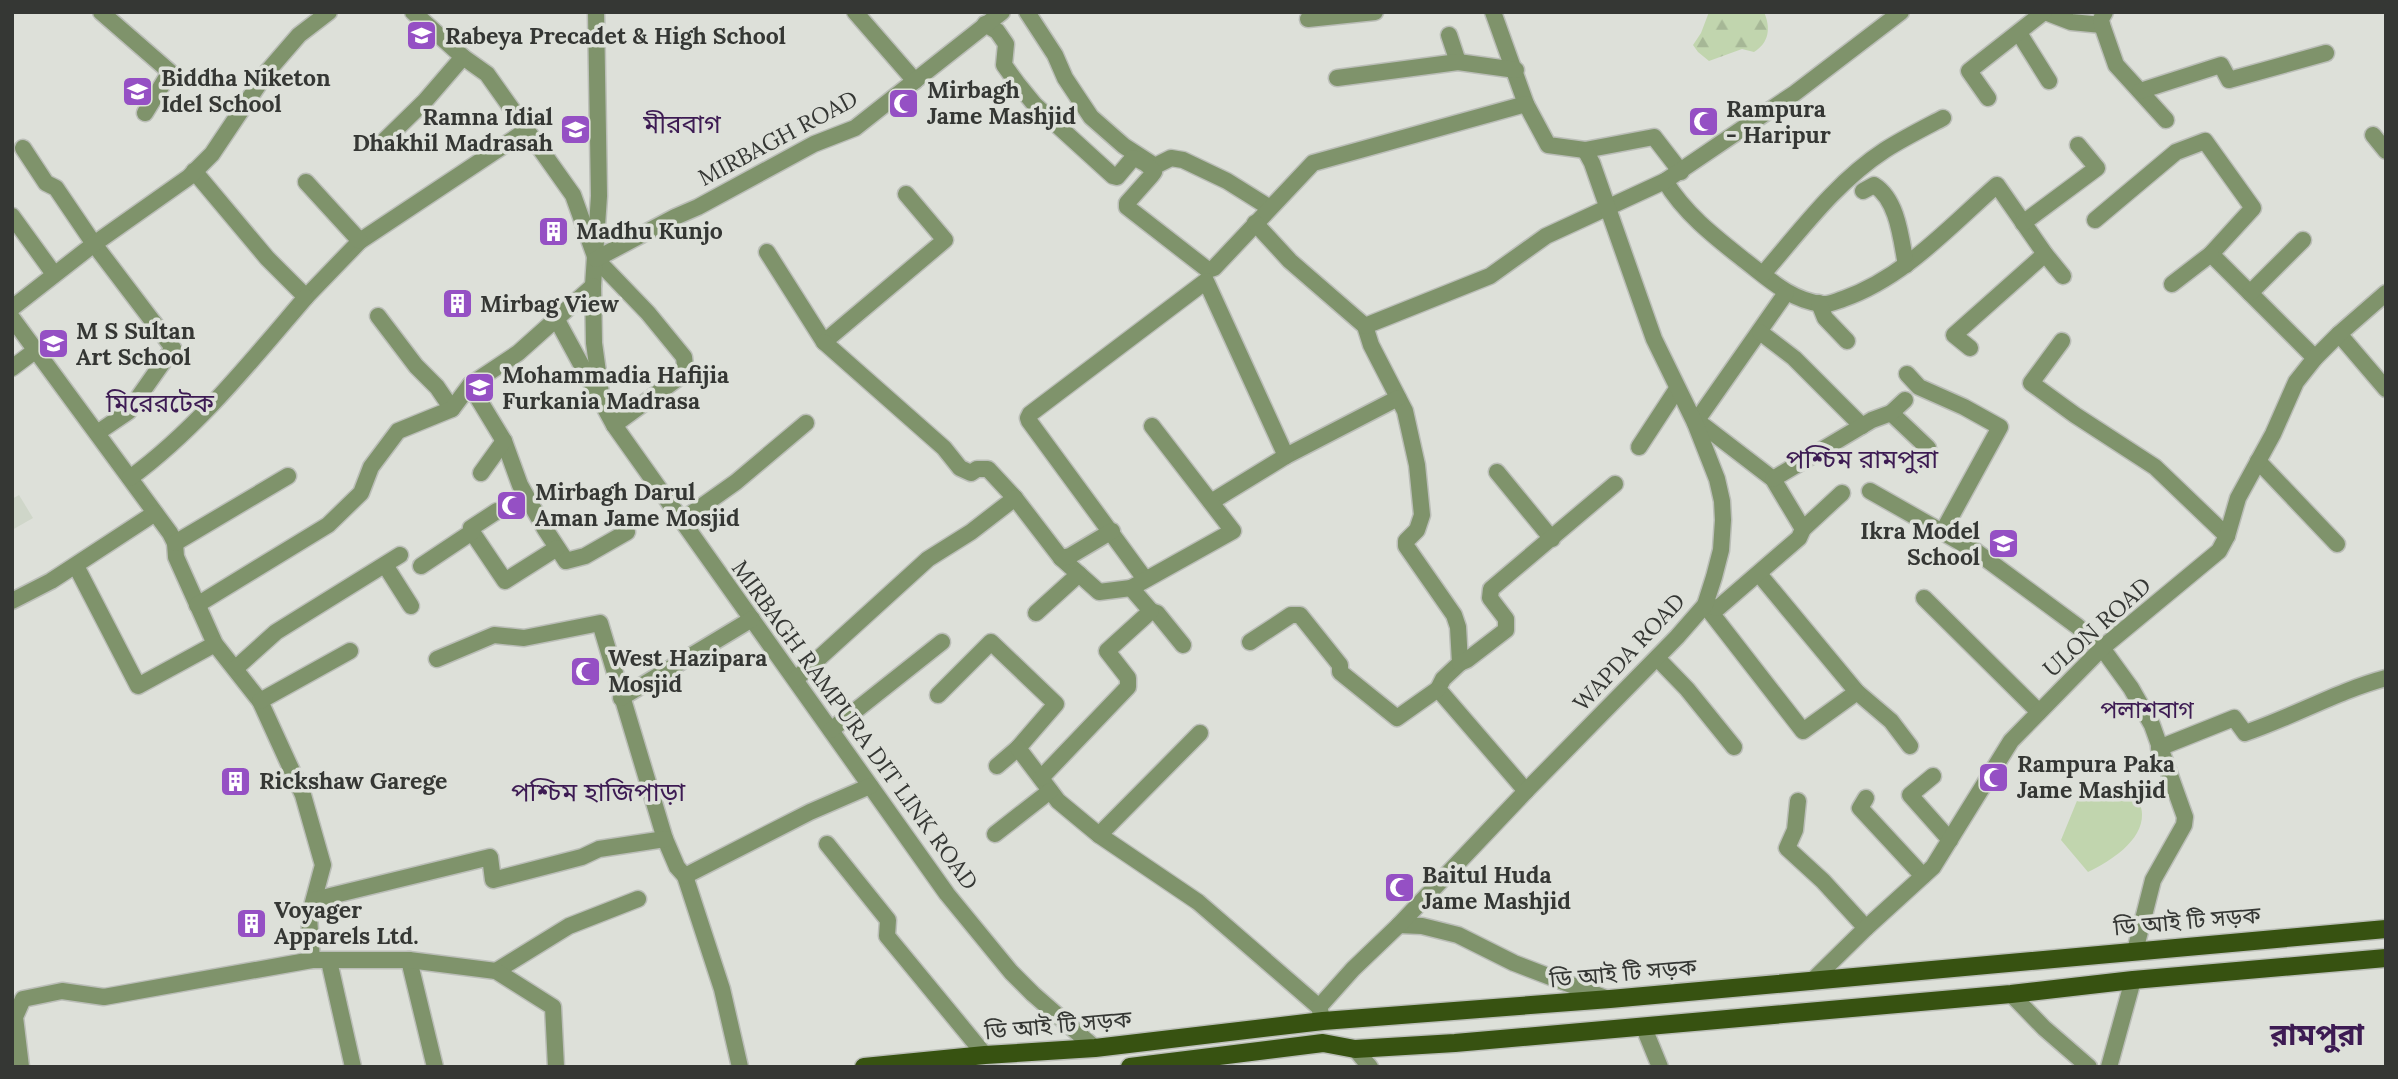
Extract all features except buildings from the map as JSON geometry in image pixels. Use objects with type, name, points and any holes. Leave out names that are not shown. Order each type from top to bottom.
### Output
[{"type":"main road","name":"ডি আই টি সড়ক","points":[[864,1067],[1095,1048],[1321,1014],[1610,999],[2386,929]]},
{"type":"main road","points":[[2164,948],[2167,977]]},
{"type":"main road","name":"ডি আই টি সড়ক","points":[[1130,1067],[1323,1043],[1355,1049],[1644,1028],[2386,958]]},
{"type":"main road","points":[[1321,1014],[1323,1043]]},
{"type":"street","points":[[101,12],[170,72],[145,113]]},
{"type":"street","points":[[12,308],[194,171],[212,154],[267,72],[299,35],[329,12]]},
{"type":"street","points":[[413,12],[463,57],[487,74],[573,195],[596,259],[648,313],[684,357],[685,366],[681,376],[614,425]]},
{"type":"street","name":"MIRBAGH RAMPURA DIT LINK ROAD","points":[[596,12],[598,195],[593,286],[594,342],[603,407]]},
{"type":"street","points":[[855,12],[915,80]]},
{"type":"street","name":"MIRBAGH ROAD","points":[[596,259],[814,144],[855,128],[1002,12]]},
{"type":"street","points":[[1027,12],[1091,117],[1124,146],[1155,166],[1171,158],[1183,160],[1227,181],[1270,208]]},
{"type":"street","points":[[1308,19],[1375,12]]},
{"type":"street","points":[[1493,12],[1526,104],[1548,145],[1586,150],[1654,137],[1681,172]]},
{"type":"street","points":[[1365,326],[1490,276],[1546,236],[1608,209],[1681,172],[1796,93],[1901,12]]},
{"type":"street","points":[[1988,98],[1969,71],[2044,12],[2071,22],[2103,19],[2116,65],[2166,120]]},
{"type":"street","points":[[985,24],[997,32],[1006,44],[1004,65],[1035,105],[1113,176],[1117,177],[1133,158],[1139,159],[1152,169],[1154,172],[1127,203],[1127,207],[1208,270],[1214,268],[1313,163],[1526,104]]},
{"type":"street","points":[[2019,33],[2049,81]]},
{"type":"street","points":[[1449,35],[1458,62]]},
{"type":"street","points":[[2140,91],[2221,65],[2228,80],[2326,53]]},
{"type":"street","points":[[383,142],[425,101],[463,57]]},
{"type":"street","points":[[1338,78],[1458,62],[1516,70]]},
{"type":"street","points":[[1763,274],[1811,215],[1848,178],[1885,150],[1943,118]]},
{"type":"street","points":[[130,478],[158,457],[220,394],[360,241],[527,130]]},
{"type":"street","points":[[2374,135],[2386,151]]},
{"type":"street","points":[[2095,220],[2176,152],[2205,141],[2253,208],[2211,254],[2172,284]]},
{"type":"street","points":[[2023,222],[2097,168],[2078,145]]},
{"type":"street","points":[[23,148],[46,183],[56,188],[94,244],[173,348],[128,412],[97,433]]},
{"type":"street","name":"WAPDA ROAD","points":[[1321,1014],[1353,969],[1399,925],[1705,606],[1721,550],[1723,510],[1717,479],[1695,423],[1654,339],[1586,150]]},
{"type":"street","points":[[194,171],[267,258],[306,297]]},
{"type":"street","points":[[1665,181],[1683,206],[1716,238],[1786,293],[1819,303],[1827,304],[1862,292],[1906,264],[1997,185],[2063,276]]},
{"type":"street","points":[[306,182],[360,241]]},
{"type":"street","points":[[1863,191],[1874,185],[1891,203],[1906,264]]},
{"type":"street","points":[[824,342],[945,240],[905,194]]},
{"type":"street","points":[[12,216],[54,274]]},
{"type":"street","points":[[1255,223],[1290,261],[1365,326],[1371,345],[1405,411],[1411,432],[1422,515],[1417,530],[1406,541],[1406,546],[1454,615],[1458,626],[1460,663]]},
{"type":"street","points":[[2250,293],[2303,240]]},
{"type":"street","points":[[767,252],[824,342],[927,433],[960,468],[971,473],[977,468],[988,469],[1015,498],[1061,558],[1099,592],[1131,589],[1233,531],[1152,426]]},
{"type":"street","points":[[1970,348],[1954,335],[2045,254]]},
{"type":"street","points":[[2211,254],[2315,358]]},
{"type":"street","points":[[1145,579],[1028,418],[1206,281],[1286,456]]},
{"type":"street","points":[[197,605],[328,524],[361,493],[371,467],[398,431],[452,409],[470,385],[518,353],[593,286]]},
{"type":"street","points":[[1786,293],[1695,423],[1704,426],[1773,479],[1803,528]]},
{"type":"street","name":"ULON ROAD","points":[[1811,982],[1933,867],[2011,741],[2102,648],[2219,551],[2227,536],[2238,498],[2297,382],[2315,358],[2339,334],[2386,293]]},
{"type":"street","points":[[1819,303],[1825,318],[1847,341]]},
{"type":"street","points":[[2370,307],[2386,314]]},
{"type":"street","points":[[378,316],[452,409]]},
{"type":"street","points":[[12,318],[175,543],[176,557],[215,644],[260,701],[303,795],[323,865],[309,917],[312,960]]},
{"type":"street","name":"MIRBAGH RAMPURA DIT LINK ROAD","points":[[557,320],[614,425],[947,894],[989,948],[1033,995],[1095,1048]]},
{"type":"street","points":[[1760,332],[1794,358],[1862,426]]},
{"type":"street","points":[[2339,334],[2386,389]]},
{"type":"street","points":[[2062,341],[2031,383],[2155,467],[2227,536]]},
{"type":"street","points":[[12,368],[36,350]]},
{"type":"street","points":[[1908,374],[1919,387],[2000,427],[1943,531]]},
{"type":"street","points":[[470,385],[504,441],[520,485],[566,561],[585,556],[627,533]]},
{"type":"street","points":[[1639,447],[1677,389]]},
{"type":"street","points":[[1212,502],[1286,456],[1398,398]]},
{"type":"street","points":[[1773,479],[1862,426],[1891,412],[1905,400]]},
{"type":"street","points":[[1891,412],[1928,448]]},
{"type":"street","points":[[681,521],[736,482],[806,423]]},
{"type":"street","points":[[481,473],[504,441]]},
{"type":"street","points":[[2258,461],[2337,544]]},
{"type":"street","points":[[1497,472],[1552,539]]},
{"type":"street","points":[[175,543],[288,476]]},
{"type":"street","points":[[1250,642],[1290,615],[1300,615],[1340,665],[1340,672],[1397,718],[1440,684],[1460,663],[1506,630],[1506,619],[1490,598],[1491,589],[1615,484]]},
{"type":"street","points":[[1870,491],[1974,550],[2026,587],[2102,648],[2152,725],[2185,817],[2184,825],[2152,880],[2135,951]]},
{"type":"street","points":[[1705,606],[1718,608],[1799,538],[1803,528],[1842,493]]},
{"type":"street","points":[[796,678],[928,559],[971,532],[1015,498]]},
{"type":"street","points":[[497,510],[471,528],[505,581],[557,548]]},
{"type":"street","points":[[12,601],[76,566],[155,513]]},
{"type":"street","points":[[1061,558],[1070,556],[1112,531]]},
{"type":"street","points":[[421,566],[472,532]]},
{"type":"street","points":[[236,668],[276,632],[400,555]]},
{"type":"street","points":[[385,565],[411,606]]},
{"type":"street","points":[[76,566],[138,686],[215,644]]},
{"type":"street","points":[[1036,613],[1079,574]]},
{"type":"street","points":[[1759,574],[1857,692],[1891,721],[1910,746]]},
{"type":"street","points":[[1131,589],[1151,611],[1157,613],[1183,645]]},
{"type":"street","points":[[1924,598],[2039,712]]},
{"type":"street","points":[[1705,606],[1803,731],[1857,692]]},
{"type":"street","points":[[995,834],[1046,785],[1128,687],[1128,678],[1107,651],[1151,611]]},
{"type":"street","points":[[621,698],[752,619]]},
{"type":"street","points":[[437,659],[494,635],[524,638],[600,623],[665,839],[677,867],[685,876],[722,989],[740,1067]]},
{"type":"street","points":[[831,730],[942,642]]},
{"type":"street","points":[[938,695],[991,642],[1056,704],[1018,748],[997,766]]},
{"type":"street","points":[[260,701],[350,651]]},
{"type":"street","points":[[1657,658],[1687,689],[1734,747]]},
{"type":"street","points":[[2159,748],[2234,718],[2245,733],[2267,726],[2339,693],[2386,678]]},
{"type":"street","points":[[1440,684],[1526,791]]},
{"type":"street","points":[[1099,835],[1200,733]]},
{"type":"street","points":[[1018,748],[1058,801],[1099,835],[1198,902],[1321,1014]]},
{"type":"street","points":[[1933,776],[1910,795],[1950,840]]},
{"type":"street","points":[[685,876],[810,812],[870,786]]},
{"type":"street","points":[[1866,798],[1860,808],[1923,876]]},
{"type":"street","points":[[1798,802],[1795,830],[1787,848],[1823,881],[1866,928]]},
{"type":"street","points":[[314,900],[489,857],[493,880],[582,857],[599,849],[665,839]]},
{"type":"street","points":[[827,844],[888,920],[887,936],[985,1055]]},
{"type":"street","points":[[496,971],[569,926],[638,899]]},
{"type":"street","points":[[1399,925],[1422,926],[1458,935],[1514,963],[1610,999]]},
{"type":"street","points":[[21,1067],[15,1017],[23,999],[62,991],[104,997],[312,960],[409,960],[496,971],[553,1007],[556,1067]]},
{"type":"street","points":[[409,960],[435,1067]]},
{"type":"street","points":[[329,961],[353,1067]]},
{"type":"street","points":[[2109,1067],[2133,980]]},
{"type":"street","points":[[2011,994],[2044,1028],[2090,1067]]},
{"type":"street","points":[[1644,1028],[1660,1067]]},
{"type":"street","points":[[1355,1049],[1370,1067]]},
{"type":"shaded area","points":[[19,495],[33,518],[12,530],[12,499]]},
{"type":"green space","points":[[1709,12],[1764,12],[1768,24],[1766,40],[1754,52],[1742,49],[1709,61],[1693,45]]},
{"type":"green space","points":[[2132,782],[2142,810],[2137,833],[2115,856],[2088,872],[2061,840],[2081,791]]},
{"type":"place","name":"Rabeya Precadet & High School","points":[[422,36]]},
{"type":"place","name":"Biddha Niketon Idel School","points":[[138,91]]},
{"type":"place","name":"Mirbagh Jame Mashjid","points":[[904,103]]},
{"type":"place","name":"Rampura - Haripur","points":[[1703,122]]},
{"type":"place","name":"Ramna Idial Dhakhil Madrasah","points":[[576,130]]},
{"type":"place","name":"Madhu Kunjo","points":[[553,231]]},
{"type":"place","name":"Mirbag View","points":[[457,304]]},
{"type":"place","name":"M S Sultan Art School","points":[[53,344]]},
{"type":"place","name":"Mohammadia Hafijia Furkania Madrasa","points":[[479,388]]},
{"type":"place","name":"Mirbagh Darul Aman Jame Mosjid","points":[[512,505]]},
{"type":"place","name":"Ikra Model School","points":[[2003,544]]},
{"type":"place","name":"West Hazipara Mosjid","points":[[585,671]]},
{"type":"place","name":"Rampura Paka Jame Mashjid","points":[[1994,777]]},
{"type":"place","name":"Rickshaw Garege","points":[[236,781]]},
{"type":"place","name":"Baitul Huda Jame Mashjid","points":[[1399,888]]},
{"type":"place","name":"Voyager Apparels Ltd.","points":[[251,923]]},
{"type":"district","name":"মীরবাগ","points":[[682,124]]},
{"type":"district","name":"মিরেরটেক","points":[[160,403]]},
{"type":"district","name":"পশ্চিম রামপুরা","points":[[1862,459]]},
{"type":"district","name":"পলাশবাগ","points":[[2147,710]]},
{"type":"district","name":"পশ্চিম হাজিপাড়া","points":[[598,792]]},
{"type":"district","name":"রামপুরা","points":[[2317,1035]]}]
